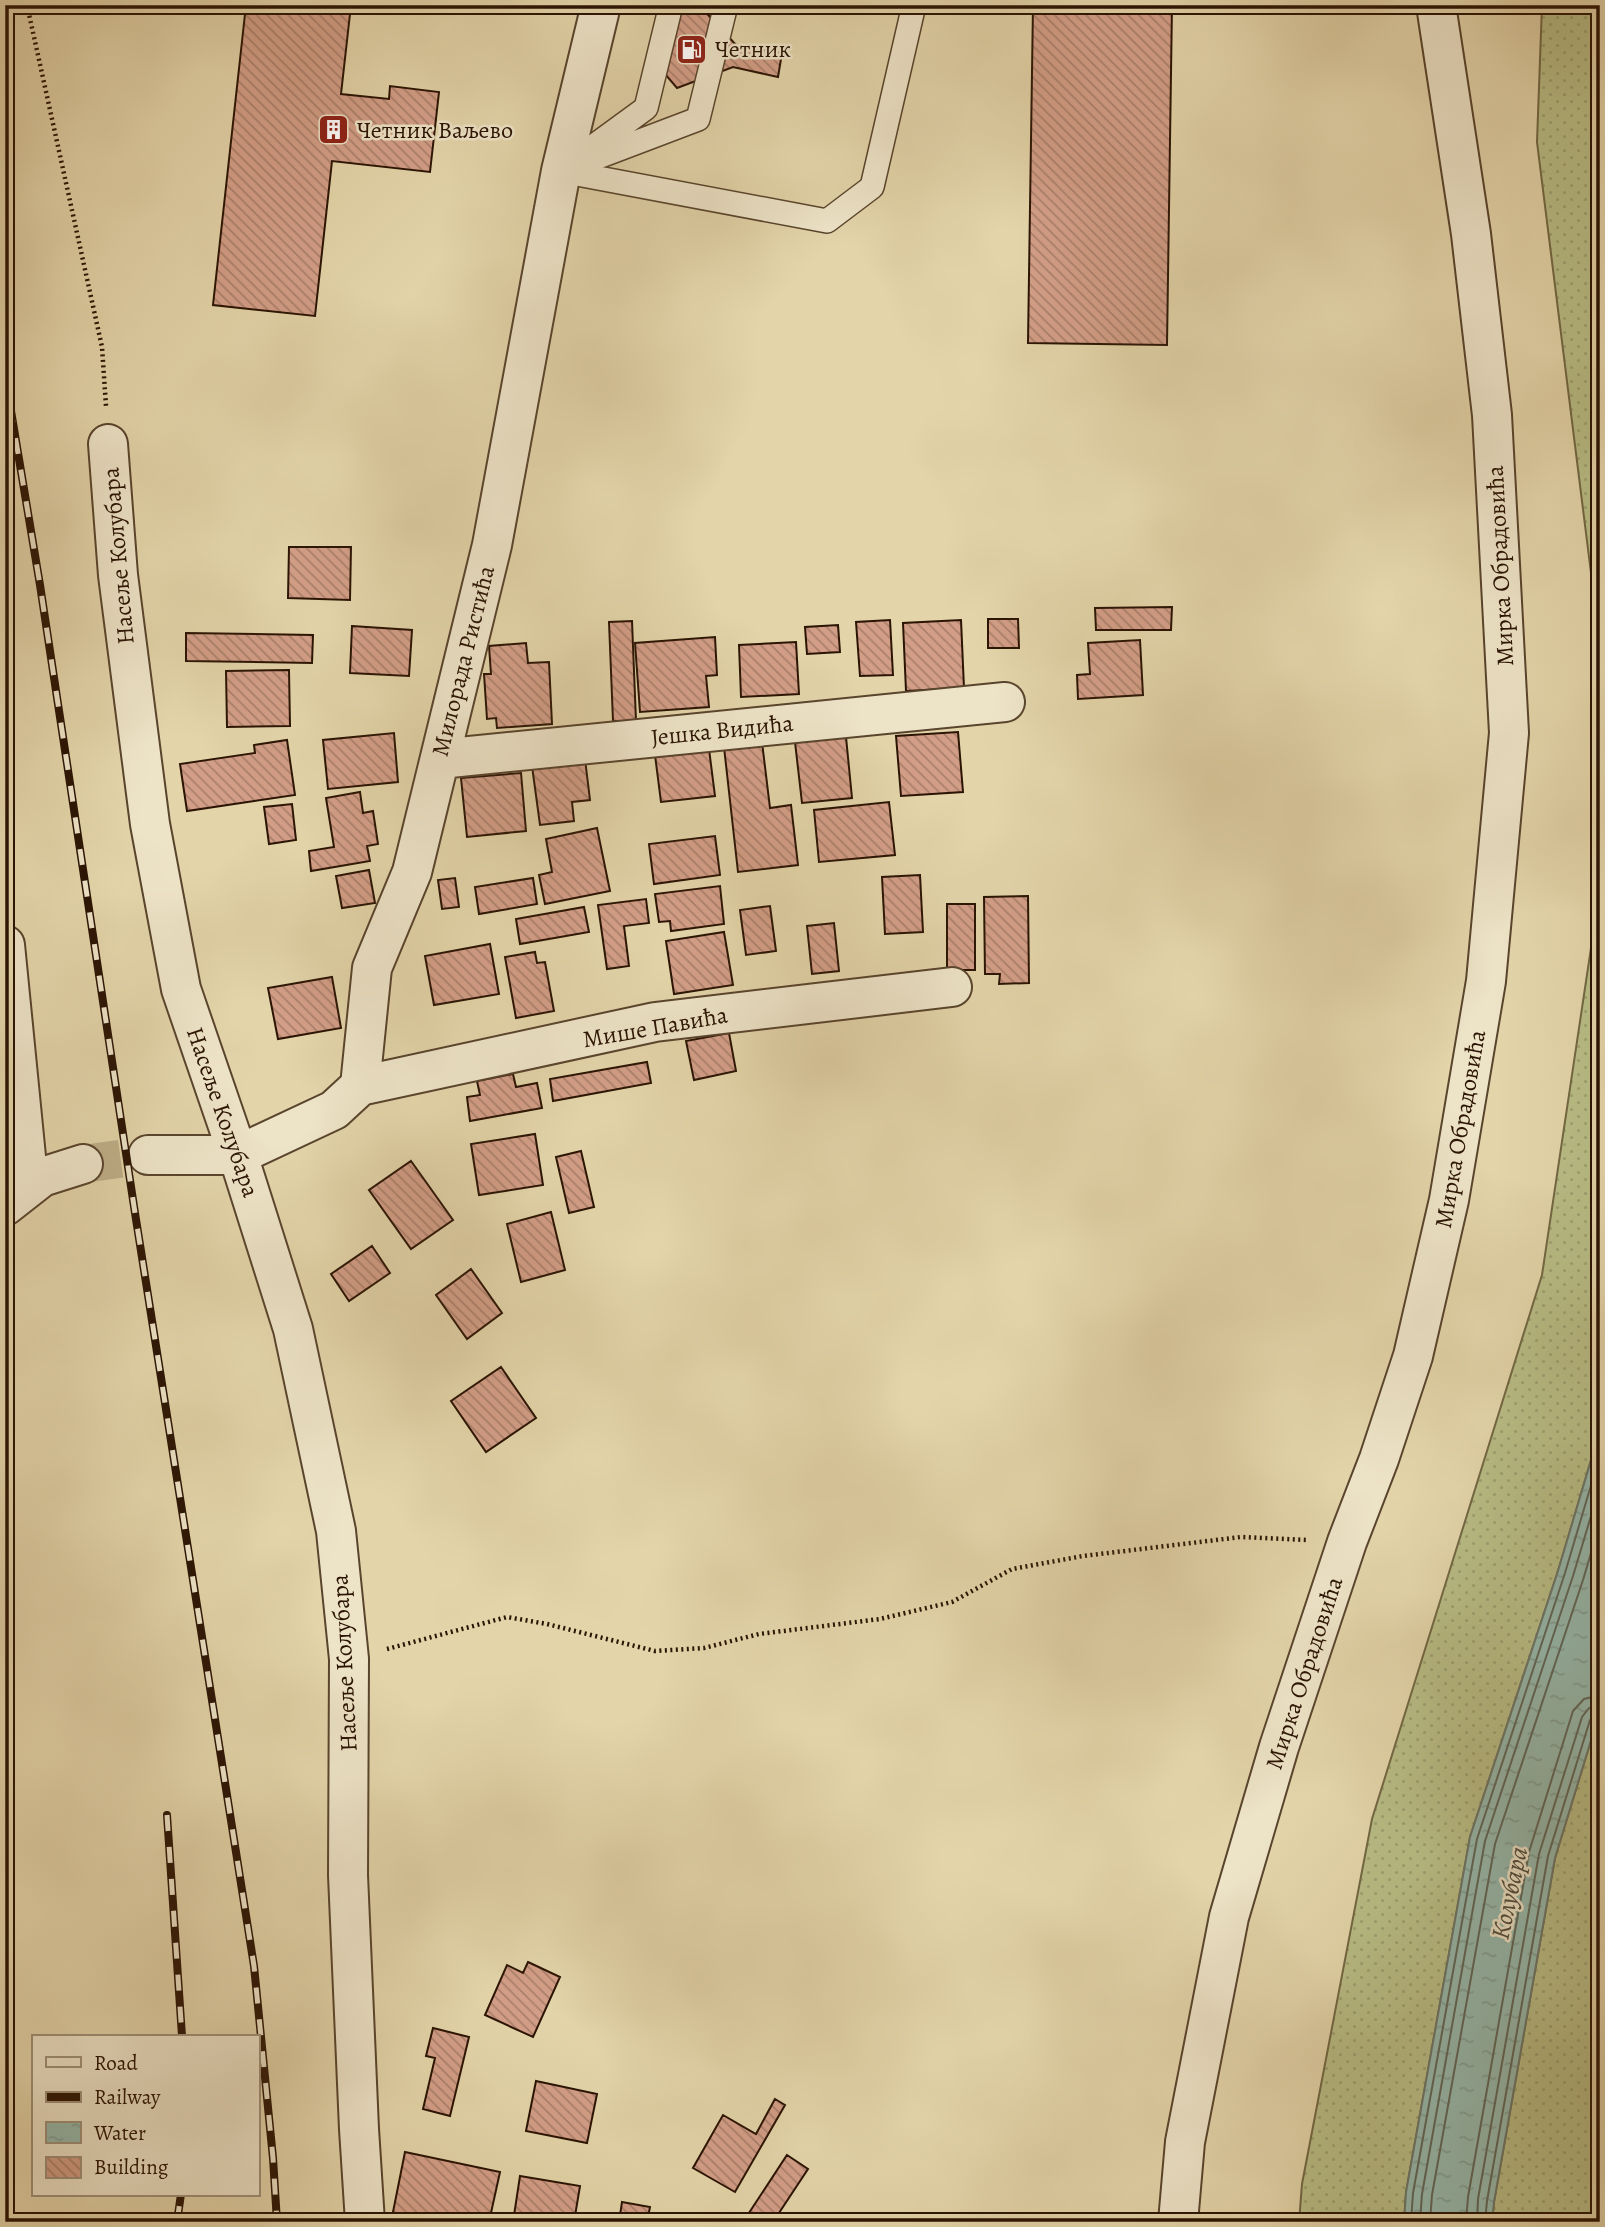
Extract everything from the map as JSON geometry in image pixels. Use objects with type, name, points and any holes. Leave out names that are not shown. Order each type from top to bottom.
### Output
[{"type":"street","name":"Милорада Ристића","points":[[360,1086],[372,968],[412,872],[492,545],[561,171],[601,5]]},
{"type":"street","name":"Мирка Обрадовића","points":[[1178,2222],[1185,2141],[1229,1917],[1279,1747],[1347,1542],[1379,1459],[1413,1356],[1449,1200],[1486,981],[1509,733],[1492,415],[1471,234],[1436,5]]},
{"type":"street","name":"Насеље Колубара","points":[[108,444],[118,575],[150,824],[181,989],[238,1154],[293,1329],[336,1531],[349,1659],[348,1875],[365,2222]]},
{"type":"street","name":"Јешка Видића","points":[[440,759],[1004,702]]},
{"type":"street","points":[[5,945],[17,1197]]},
{"type":"street","name":"Мише Павића","points":[[360,1086],[655,1022],[952,988]]},
{"type":"street","points":[[148,1155],[238,1154],[334,1111],[360,1086]]},
{"type":"street","points":[[17,1197],[42,1177],[83,1164]]},
{"type":"lane","points":[[561,171],[646,108],[671,5]]},
{"type":"lane","points":[[561,171],[698,119],[726,5]]},
{"type":"lane","points":[[561,171],[827,222],[872,187],[914,5]]},
{"type":"path","name":"Насеље Колубара","points":[[27,5],[102,347],[108,444]]},
{"type":"path","points":[[349,1659],[508,1617],[655,1651],[704,1648],[759,1634],[880,1619],[952,1602],[1012,1569],[1083,1556],[1241,1537],[1347,1542]]},
{"type":"green space","points":[[1542,5],[1600,5],[1600,1430],[1558,1571],[1470,1837],[1406,2192],[1404,2222],[1299,2222],[1302,2184],[1372,1819],[1542,1275],[1594,928],[1593,589],[1537,142]]},
{"type":"green space","points":[[1600,1711],[1600,2222],[1492,2222],[1555,1858]]},
{"type":"water","name":"Колубара","points":[[1600,1430],[1600,1711],[1555,1858],[1492,2222],[1404,2222],[1406,2192],[1470,1837],[1558,1571]]},
{"type":"building","name":"Четник Ваљево","points":[[246,5],[351,5],[341,94],[389,99],[390,86],[439,92],[430,172],[332,161],[315,316],[213,305]]},
{"type":"building","points":[[699,5],[737,46],[782,53],[778,77],[733,67],[677,88],[665,74],[677,8]]},
{"type":"building","points":[[1033,5],[1172,5],[1167,345],[1028,343]]},
{"type":"building","points":[[289,547],[351,547],[350,600],[288,598]]},
{"type":"building","points":[[1172,607],[1171,630],[1096,630],[1095,608]]},
{"type":"building","points":[[988,619],[1018,619],[1019,648],[988,648]]},
{"type":"building","points":[[890,620],[893,675],[860,676],[856,622]]},
{"type":"building","points":[[961,620],[964,688],[906,691],[903,623]]},
{"type":"building","points":[[632,621],[636,721],[613,721],[609,622]]},
{"type":"building","points":[[838,625],[840,652],[807,654],[805,627]]},
{"type":"building","points":[[352,626],[412,630],[409,676],[350,673]]},
{"type":"building","points":[[186,633],[313,635],[312,663],[186,661]]},
{"type":"building","points":[[715,637],[717,675],[706,676],[709,707],[640,712],[635,643]]},
{"type":"building","points":[[1140,640],[1143,695],[1078,699],[1077,675],[1090,674],[1088,643]]},
{"type":"building","points":[[796,642],[799,694],[741,697],[739,645]]},
{"type":"building","points":[[526,643],[528,663],[549,662],[552,724],[497,728],[496,718],[487,719],[484,674],[491,674],[489,646]]},
{"type":"building","points":[[289,670],[290,726],[227,727],[226,671]]},
{"type":"building","points":[[958,732],[963,792],[901,796],[896,736]]},
{"type":"building","points":[[394,733],[398,782],[328,789],[323,740]]},
{"type":"building","points":[[846,737],[852,798],[802,803],[795,742]]},
{"type":"building","points":[[287,740],[295,795],[187,811],[180,764],[255,753],[254,745]]},
{"type":"building","points":[[762,742],[770,808],[791,805],[798,865],[738,872],[724,747]]},
{"type":"building","points":[[709,749],[715,796],[661,802],[655,755]]},
{"type":"building","points":[[585,759],[590,800],[572,802],[574,821],[540,825],[532,766]]},
{"type":"building","points":[[521,773],[526,831],[467,837],[461,778]]},
{"type":"building","points":[[360,792],[363,813],[373,811],[378,844],[367,846],[370,861],[311,871],[309,851],[334,847],[326,798]]},
{"type":"building","points":[[889,802],[895,855],[819,862],[814,810]]},
{"type":"building","points":[[292,804],[296,840],[269,844],[264,807]]},
{"type":"building","points":[[597,828],[610,891],[545,904],[539,875],[552,872],[546,839]]},
{"type":"building","points":[[715,836],[720,875],[654,884],[649,844]]},
{"type":"building","points":[[369,870],[375,903],[342,908],[336,876]]},
{"type":"building","points":[[920,875],[923,932],[885,934],[882,877]]},
{"type":"building","points":[[455,878],[459,907],[442,909],[438,880]]},
{"type":"building","points":[[533,878],[537,904],[479,914],[475,887]]},
{"type":"building","points":[[720,886],[724,924],[671,931],[670,921],[659,922],[655,894]]},
{"type":"building","points":[[1028,896],[1029,983],[999,984],[1000,974],[985,974],[984,897]]},
{"type":"building","points":[[646,899],[649,923],[624,926],[629,966],[607,969],[598,905]]},
{"type":"building","points":[[947,904],[975,904],[975,970],[947,970]]},
{"type":"building","points":[[770,906],[776,951],[746,955],[740,910]]},
{"type":"building","points":[[584,907],[589,932],[520,944],[516,919]]},
{"type":"building","points":[[834,923],[839,971],[812,974],[807,926]]},
{"type":"building","points":[[724,932],[733,985],[674,994],[666,941]]},
{"type":"building","points":[[490,944],[499,994],[434,1005],[425,956]]},
{"type":"building","points":[[535,952],[537,963],[545,962],[554,1011],[516,1018],[505,957]]},
{"type":"building","points":[[332,977],[341,1028],[278,1039],[268,988]]},
{"type":"building","points":[[729,1033],[736,1071],[694,1080],[686,1041]]},
{"type":"building","points":[[647,1062],[651,1083],[553,1101],[550,1079]]},
{"type":"building","points":[[513,1074],[516,1087],[537,1083],[542,1108],[470,1121],[467,1097],[480,1095],[477,1081]]},
{"type":"building","points":[[535,1134],[543,1185],[479,1195],[471,1144]]},
{"type":"building","points":[[581,1151],[594,1207],[569,1213],[556,1157]]},
{"type":"building","points":[[411,1161],[453,1220],[411,1249],[369,1190]]},
{"type":"building","points":[[551,1212],[565,1270],[521,1282],[507,1224]]},
{"type":"building","points":[[372,1246],[390,1273],[349,1301],[331,1274]]},
{"type":"building","points":[[471,1269],[502,1313],[467,1339],[436,1295]]},
{"type":"building","points":[[501,1367],[536,1418],[486,1452],[451,1401]]},
{"type":"building","points":[[528,1962],[560,1977],[533,2037],[485,2015],[507,1965],[523,1973]]},
{"type":"building","points":[[433,2028],[469,2037],[450,2116],[423,2109],[435,2058],[426,2056]]},
{"type":"building","points":[[536,2081],[597,2094],[587,2143],[526,2131]]},
{"type":"building","points":[[775,2099],[785,2105],[735,2192],[693,2168],[723,2115],[756,2134]]},
{"type":"building","points":[[405,2152],[500,2172],[489,2222],[391,2222]]},
{"type":"building","points":[[787,2155],[808,2169],[773,2222],[743,2222]]},
{"type":"building","points":[[520,2176],[580,2186],[574,2222],[513,2222]]},
{"type":"building","points":[[622,2202],[650,2207],[647,2222],[619,2222]]},
{"type":"tunnel","points":[[83,1164],[148,1155]]},
{"type":"railway","points":[[5,375],[40,585],[135,1213],[254,1966],[277,2222]]},
{"type":"railway","points":[[167,1815],[182,2035]]},
{"type":"railway","points":[[177,2222],[181,2196]]},
{"type":"place","name":"Четник","points":[[692,49]]},
{"type":"place","name":"Четник Ваљево","points":[[334,130]]}]
